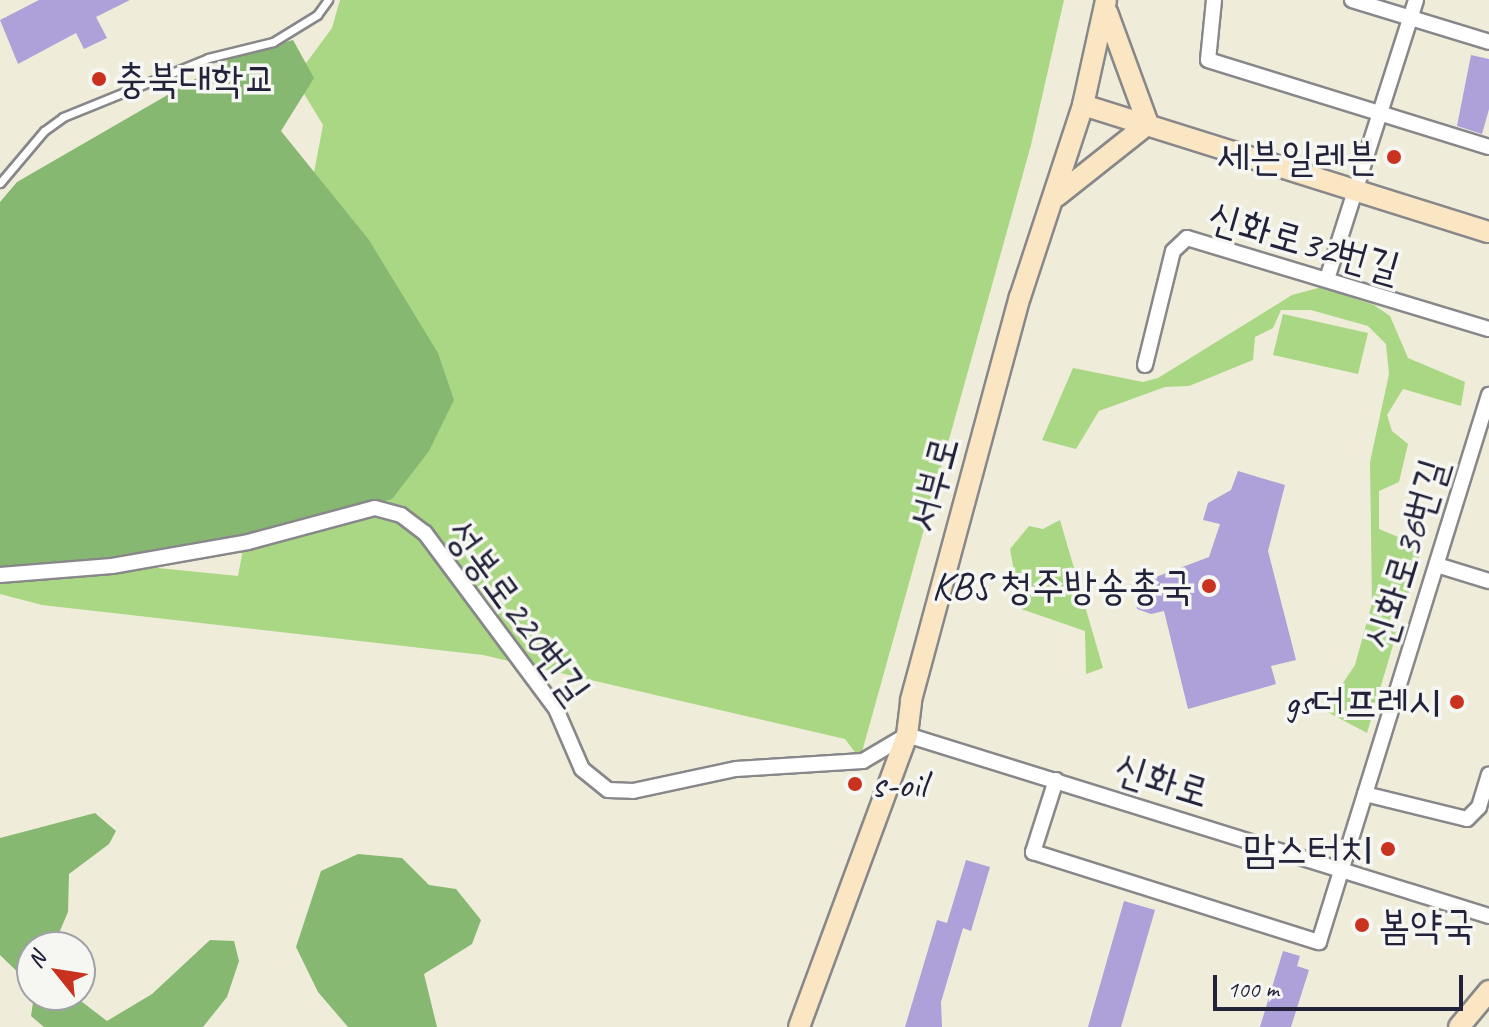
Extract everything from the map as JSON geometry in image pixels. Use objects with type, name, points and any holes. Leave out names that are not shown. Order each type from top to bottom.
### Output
[{"type":"main road","name":"서부로","points":[[799,1027],[907,735],[911,700],[1020,297],[1083,105],[1107,5]]},
{"type":"main road","points":[[1107,5],[1148,124]]},
{"type":"main road","points":[[1083,105],[1356,194],[1489,232]]},
{"type":"main road","points":[[1055,198],[1098,159],[1148,124]]},
{"type":"main road","points":[[1459,1027],[1489,991]]},
{"type":"street","points":[[1214,0],[1208,60],[1489,147]]},
{"type":"street","points":[[1352,0],[1489,42]]},
{"type":"street","points":[[1327,279],[1416,0]]},
{"type":"street","name":"신화로32번길","points":[[1145,365],[1178,242],[1199,240],[1489,329]]},
{"type":"street","name":"신화로36번길","points":[[1056,780],[1033,852],[1319,942],[1489,395]]},
{"type":"street","name":"성봉로220번길","points":[[0,575],[112,566],[248,542],[375,508],[401,515],[425,533],[556,709],[582,769],[608,790],[633,791],[736,769],[863,761],[907,735]]},
{"type":"street","points":[[1437,565],[1489,581]]},
{"type":"street","name":"신화로","points":[[907,735],[1489,916]]},
{"type":"street","points":[[1365,794],[1457,821],[1473,816],[1489,775]]},
{"type":"lane","points":[[0,183],[44,131],[63,117],[208,58],[273,42],[317,15],[328,0]]},
{"type":"green space","points":[[340,0],[1064,0],[1031,145],[860,759],[845,739],[483,655],[42,605],[0,594],[0,541],[38,556],[238,576],[323,125],[300,87],[304,66],[332,28]]},
{"type":"green space","points":[[293,40],[314,78],[281,131],[369,240],[438,353],[454,400],[429,451],[392,499],[193,551],[0,575],[0,202],[17,182],[235,56]]},
{"type":"green space","points":[[1322,287],[1374,305],[1390,316],[1408,358],[1465,382],[1461,406],[1403,389],[1387,415],[1392,431],[1408,444],[1399,482],[1379,491],[1379,529],[1422,547],[1367,733],[1318,707],[1339,689],[1355,665],[1372,603],[1370,462],[1389,374],[1386,344],[1368,326],[1311,310],[1281,310],[1273,328],[1255,337],[1253,360],[1189,386],[1165,387],[1099,411],[1076,449],[1042,440],[1073,368],[1143,382],[1158,378],[1292,295]]},
{"type":"green space","points":[[1283,314],[1368,333],[1358,374],[1273,355]]},
{"type":"green space","points":[[1060,520],[1103,668],[1086,674],[1085,631],[1012,606],[1017,588],[1010,549],[1029,526],[1043,529]]},
{"type":"green space","points":[[95,813],[116,831],[109,844],[69,874],[68,912],[60,931],[16,931],[16,970],[0,955],[0,838]]},
{"type":"green space","points":[[358,854],[402,858],[429,885],[456,889],[481,920],[472,944],[424,974],[437,1027],[348,1027],[318,992],[296,947],[321,871]]},
{"type":"green space","points":[[210,940],[234,941],[239,961],[227,997],[203,1027],[44,1027],[31,1016],[32,1011],[94,1011],[107,1021],[152,994]]},
{"type":"building","points":[[39,0],[130,0],[96,17],[107,38],[84,49],[76,33],[18,64],[0,20]]},
{"type":"building","points":[[1471,55],[1489,59],[1489,109],[1482,134],[1457,126]]},
{"type":"building","name":"KBS 청주방송총국","points":[[1238,471],[1285,485],[1268,551],[1296,660],[1271,666],[1276,684],[1188,709],[1164,611],[1151,614],[1137,609],[1136,592],[1148,580],[1209,557],[1220,524],[1203,520],[1208,503],[1231,490]]},
{"type":"building","points":[[966,860],[990,867],[971,931],[963,928],[941,1002],[942,1027],[905,1027],[937,920],[947,923]]},
{"type":"building","points":[[1124,901],[1155,910],[1121,1027],[1088,1027]]},
{"type":"building","points":[[1283,951],[1300,956],[1297,966],[1309,970],[1291,1027],[1260,1027]]},
{"type":"place","name":"충북대학교","points":[[99,79]]},
{"type":"place","name":"세븐일레븐","points":[[1394,157]]},
{"type":"place","name":"KBS 청주방송총국","points":[[1209,586]]},
{"type":"place","name":"gs더프레시","points":[[1457,702]]},
{"type":"place","name":"s-oil","points":[[855,784]]},
{"type":"place","name":"맘스터치","points":[[1388,849]]},
{"type":"place","name":"봄약국","points":[[1362,925]]}]
